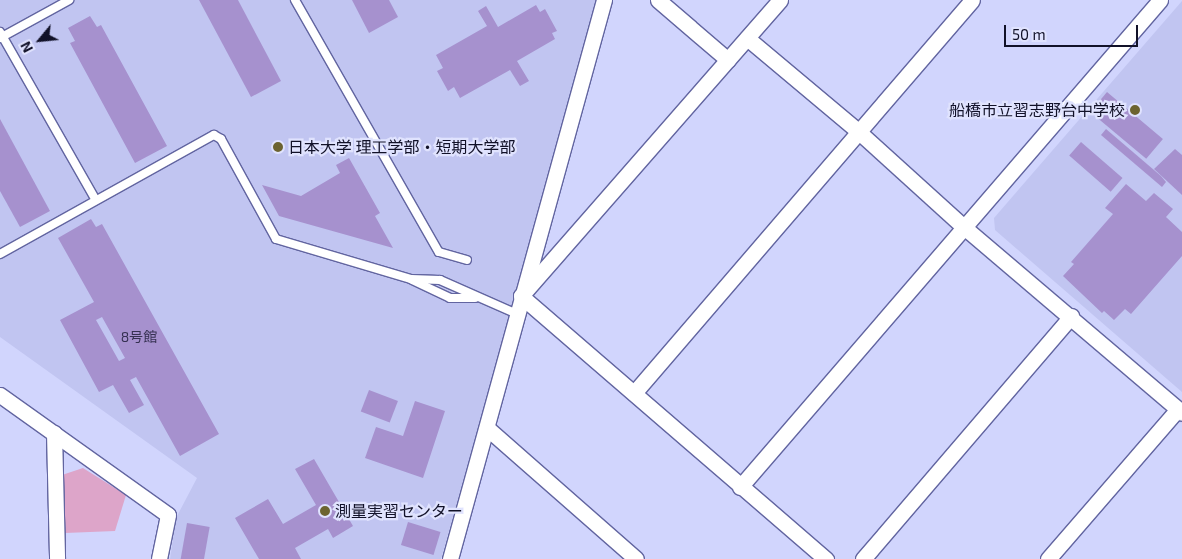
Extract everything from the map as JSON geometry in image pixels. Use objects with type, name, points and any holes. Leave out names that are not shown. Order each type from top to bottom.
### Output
[{"type":"street","points":[[450,559],[604,0]]},
{"type":"street","points":[[658,0],[728,60]]},
{"type":"street","points":[[634,393],[972,0]]},
{"type":"street","points":[[740,487],[1160,0]]},
{"type":"street","points":[[521,296],[747,38],[774,2]]},
{"type":"street","points":[[747,38],[859,132],[965,228],[1180,411],[1048,559]]},
{"type":"street","points":[[521,296],[740,487],[826,559]]},
{"type":"street","points":[[863,559],[1070,316]]},
{"type":"street","points":[[0,395],[168,515],[159,559]]},
{"type":"street","points":[[487,428],[636,559]]},
{"type":"street","points":[[54,433],[58,559]]},
{"type":"lane","points":[[69,0],[1,36],[96,200]]},
{"type":"lane","points":[[295,0],[439,252],[467,260]]},
{"type":"lane","points":[[0,254],[214,135],[221,139],[276,239],[411,279],[450,298],[475,298]]},
{"type":"lane","points":[[411,279],[440,280],[475,298],[517,314]]},
{"type":"shaded area","name":"日本大学 理工学部・短期大学部","points":[[0,0],[599,0],[441,559],[170,559],[176,518],[197,478],[0,337]]},
{"type":"shaded area","name":"船橋市立習志野台中学校","points":[[1182,1],[1182,392],[995,230],[994,218]]},
{"type":"shaded area","points":[[83,468],[126,495],[115,531],[65,533],[62,475]]},
{"type":"building","points":[[199,0],[238,0],[281,81],[251,97]]},
{"type":"building","points":[[352,0],[389,0],[398,17],[369,33]]},
{"type":"building","points":[[536,5],[540,12],[545,9],[557,31],[552,33],[555,39],[517,61],[529,81],[520,86],[510,70],[460,98],[454,87],[448,91],[437,71],[443,68],[436,55],[487,26],[478,11],[486,6],[498,27]]},
{"type":"building","points":[[90,16],[97,27],[101,25],[167,146],[135,163],[70,43],[75,41],[68,28]]},
{"type":"building","points":[[1107,92],[1163,139],[1146,159],[1090,112]]},
{"type":"building","points":[[0,119],[50,211],[20,227],[0,191]]},
{"type":"building","points":[[1106,129],[1161,176],[1166,182],[1162,187],[1101,135]]},
{"type":"building","points":[[1081,142],[1123,178],[1111,192],[1069,156]]},
{"type":"building","points":[[1175,149],[1182,155],[1182,195],[1154,169]]},
{"type":"building","points":[[349,158],[380,213],[375,216],[393,248],[279,216],[262,185],[301,196],[340,173],[336,165]]},
{"type":"building","points":[[1126,184],[1146,201],[1154,193],[1173,209],[1166,217],[1182,232],[1182,256],[1131,314],[1125,309],[1114,320],[1104,311],[1102,313],[1063,276],[1074,264],[1071,262],[1113,214],[1105,208]]},
{"type":"building","points":[[91,219],[96,227],[102,224],[219,434],[180,456],[136,377],[130,380],[144,405],[129,413],[113,385],[99,392],[60,320],[94,302],[58,238]],"holes":[[[102,317],[125,358],[119,361],[96,320]]]},
{"type":"building","points":[[369,390],[398,401],[390,423],[361,411]]},
{"type":"building","points":[[415,401],[445,411],[423,478],[365,458],[376,427],[403,436]]},
{"type":"building","name":"測量実習センター","points":[[314,459],[353,526],[333,538],[328,529],[295,548],[301,559],[259,559],[235,518],[268,499],[283,524],[316,505],[295,469]]},
{"type":"building","points":[[408,522],[441,532],[433,555],[401,545]]},
{"type":"building","points":[[187,523],[210,527],[204,559],[181,559]]},
{"type":"place","name":"船橋市立習志野台中学校","points":[[1135,110]]},
{"type":"place","name":"日本大学 理工学部・短期大学部","points":[[278,147]]},
{"type":"place","name":"測量実習センター","points":[[325,511]]}]
